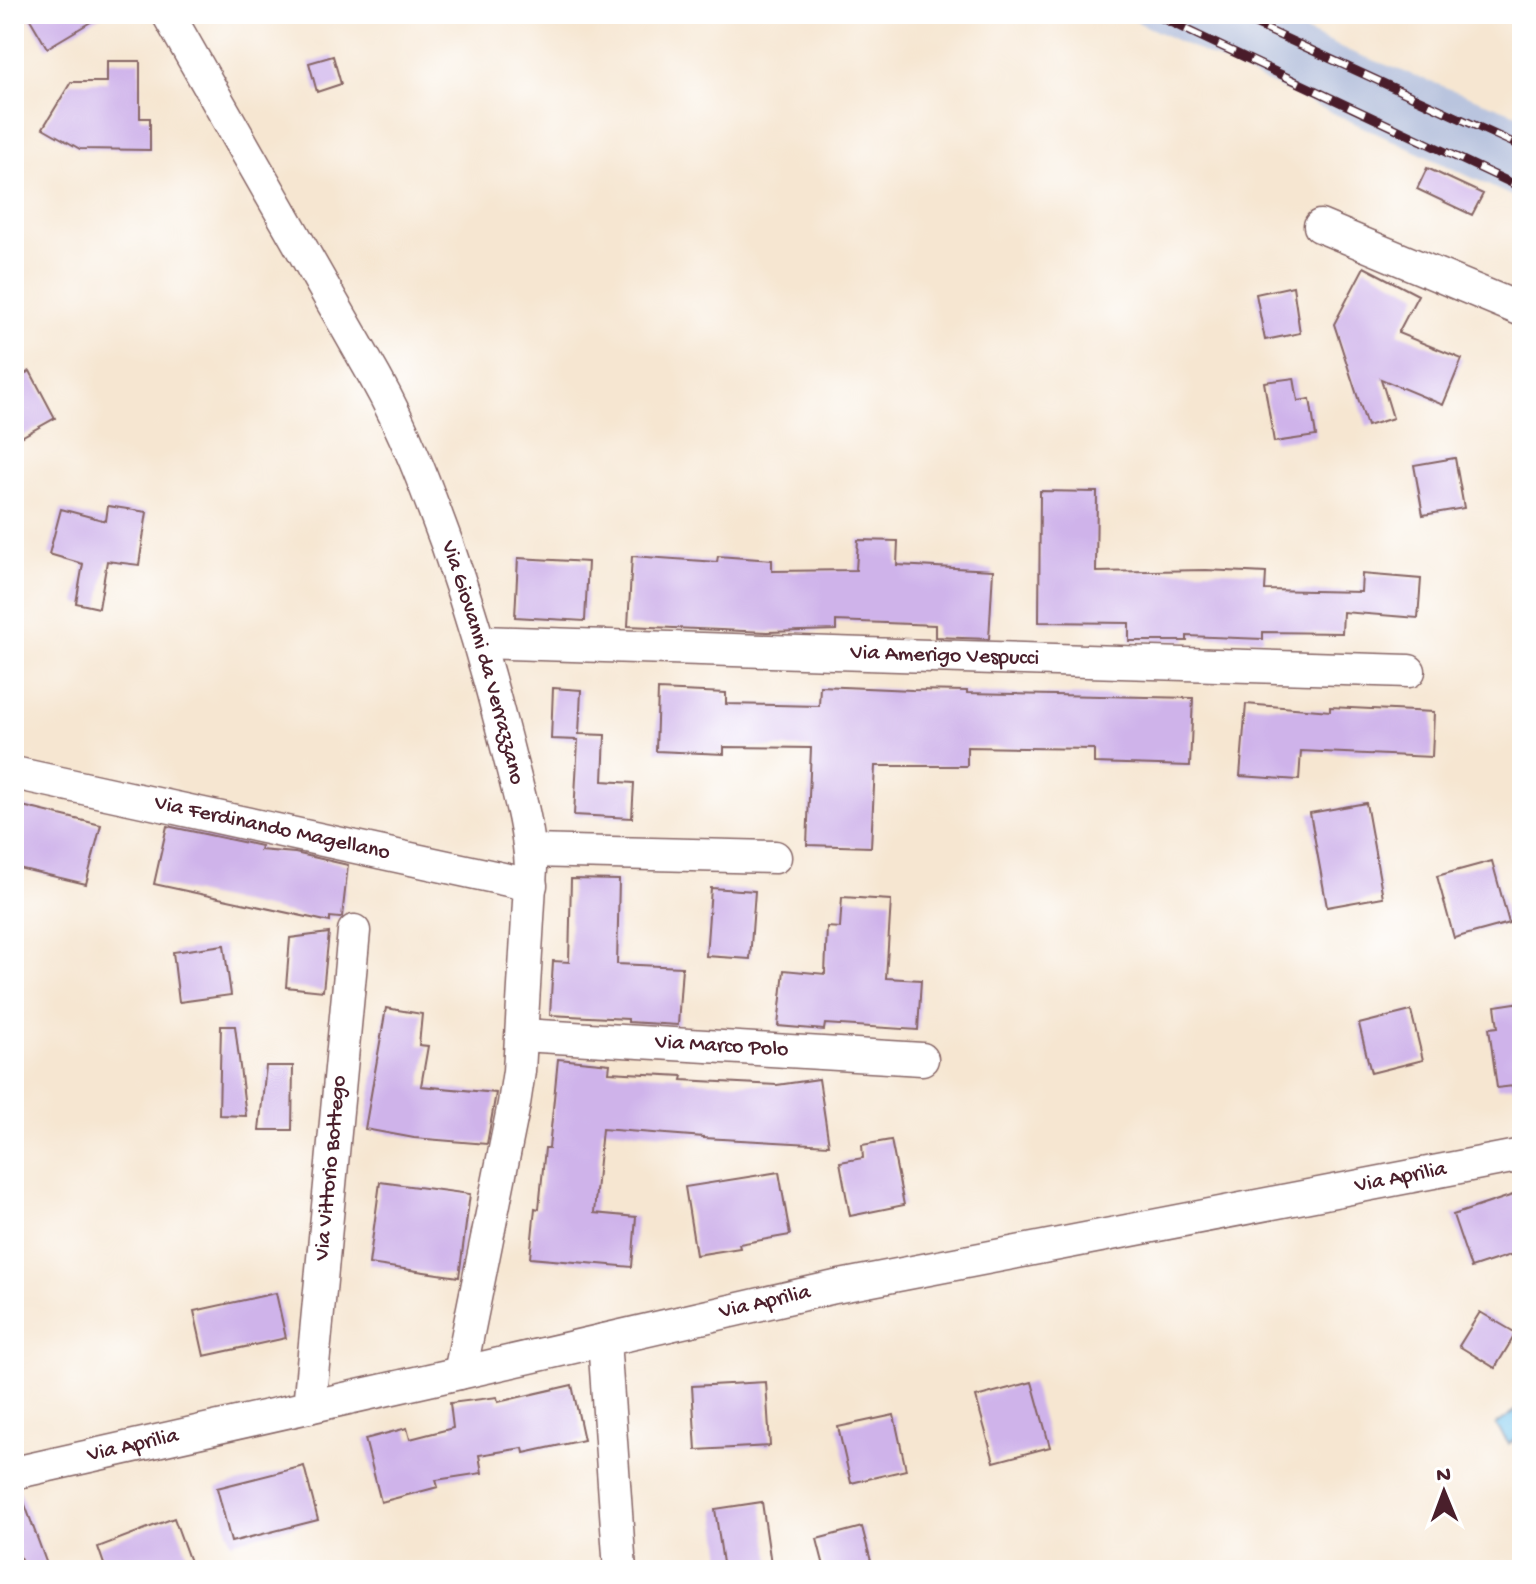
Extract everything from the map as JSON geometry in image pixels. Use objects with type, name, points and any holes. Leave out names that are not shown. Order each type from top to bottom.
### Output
[{"type":"street","name":"Via Giovanni da Verrazzano","points":[[168,14],[396,418],[429,493],[479,642],[524,818],[530,851],[531,885],[522,1035],[514,1104],[460,1373]]},
{"type":"street","points":[[1320,226],[1522,310]]},
{"type":"street","name":"Via Amerigo Vespucci","points":[[479,642],[1409,671]]},
{"type":"street","name":"Via Ferdinando Magellano","points":[[14,773],[531,885]]},
{"type":"street","points":[[530,851],[775,857]]},
{"type":"street","name":"Via Vittorio Bottego","points":[[309,1407],[354,931]]},
{"type":"street","name":"Via Marco Polo","points":[[522,1035],[922,1059]]},
{"type":"street","name":"Via Aprilia","points":[[14,1473],[835,1287],[1522,1155]]},
{"type":"street","points":[[604,1340],[620,1570]]},
{"type":"shaded area","points":[[1120,14],[1268,14],[1349,51],[1522,116],[1522,201]]},
{"type":"water","points":[[1522,1406],[1522,1435],[1509,1444],[1496,1425]]},
{"type":"building","points":[[27,14],[104,14],[47,48]]},
{"type":"building","points":[[333,56],[341,84],[317,92],[309,63]]},
{"type":"building","points":[[107,61],[140,61],[140,118],[150,118],[150,150],[80,149],[43,128],[71,82],[107,82]]},
{"type":"building","points":[[1427,168],[1483,194],[1472,215],[1417,189]]},
{"type":"building","points":[[1364,267],[1418,295],[1398,333],[1462,359],[1443,405],[1381,379],[1393,418],[1367,426],[1334,324]]},
{"type":"building","points":[[1293,286],[1300,333],[1265,340],[1256,294]]},
{"type":"building","points":[[30,371],[55,418],[14,441],[14,379]]},
{"type":"building","points":[[1294,378],[1298,401],[1310,399],[1316,436],[1274,442],[1264,382]]},
{"type":"building","points":[[1455,458],[1464,508],[1423,515],[1414,465]]},
{"type":"building","points":[[1040,491],[1097,492],[1096,572],[1206,570],[1266,573],[1265,590],[1361,592],[1362,574],[1421,579],[1418,618],[1343,612],[1342,633],[1263,632],[1263,639],[1187,636],[1187,641],[1129,641],[1129,623],[1039,622]]},
{"type":"building","points":[[108,506],[147,512],[139,565],[107,561],[99,608],[76,603],[83,564],[49,554],[61,509],[106,521]]},
{"type":"building","points":[[858,540],[898,541],[897,565],[993,570],[989,639],[935,637],[935,625],[836,621],[836,630],[767,632],[628,626],[632,556],[717,562],[718,556],[772,560],[772,571],[856,570]]},
{"type":"building","points":[[518,558],[588,562],[585,621],[515,617]]},
{"type":"building","points":[[820,686],[1193,698],[1190,766],[1094,763],[1094,749],[967,747],[967,766],[875,766],[871,847],[807,845],[811,748],[724,747],[724,754],[656,751],[658,690],[726,693],[726,704],[819,706]]},
{"type":"building","points":[[553,688],[581,690],[579,734],[605,735],[603,781],[634,783],[632,818],[574,815],[578,740],[551,739]]},
{"type":"building","points":[[1246,704],[1330,711],[1330,707],[1434,712],[1432,757],[1301,751],[1299,780],[1240,776]]},
{"type":"building","points":[[1366,803],[1383,897],[1327,907],[1310,813]]},
{"type":"building","points":[[14,804],[101,825],[86,884],[14,867]]},
{"type":"building","points":[[167,826],[261,846],[260,850],[295,853],[348,865],[342,917],[330,917],[330,922],[154,884]]},
{"type":"building","points":[[1492,861],[1509,923],[1454,938],[1437,876]]},
{"type":"building","points":[[571,879],[619,880],[617,964],[682,967],[678,1025],[550,1015],[553,961],[569,962]]},
{"type":"building","points":[[711,888],[755,891],[750,959],[706,956]]},
{"type":"building","points":[[842,897],[891,900],[886,978],[921,980],[918,1030],[825,1024],[824,1030],[778,1026],[784,970],[825,974],[827,927],[840,928]]},
{"type":"building","points":[[329,933],[323,991],[286,987],[290,938]]},
{"type":"building","points":[[224,945],[231,995],[179,1002],[173,952]]},
{"type":"building","points":[[1522,1002],[1522,1085],[1497,1088],[1489,1028],[1498,1027],[1495,1006]]},
{"type":"building","points":[[386,1008],[422,1014],[419,1045],[428,1046],[421,1086],[496,1093],[487,1144],[414,1138],[365,1129]]},
{"type":"building","points":[[1411,1011],[1423,1060],[1371,1073],[1359,1024]]},
{"type":"building","points":[[221,1026],[235,1026],[246,1116],[219,1115]]},
{"type":"building","points":[[558,1059],[610,1064],[609,1072],[683,1076],[682,1080],[777,1085],[819,1079],[829,1145],[602,1129],[594,1213],[636,1217],[632,1267],[530,1258],[545,1148],[549,1148]]},
{"type":"building","points":[[266,1066],[293,1066],[292,1130],[259,1130]]},
{"type":"building","points":[[891,1140],[904,1205],[850,1216],[840,1162],[863,1158],[862,1145]]},
{"type":"building","points":[[779,1172],[790,1235],[696,1255],[685,1187]]},
{"type":"building","points":[[380,1182],[470,1194],[459,1277],[369,1264]]},
{"type":"building","points":[[1522,1192],[1522,1251],[1471,1268],[1453,1215]]},
{"type":"building","points":[[276,1293],[286,1338],[204,1356],[194,1311]]},
{"type":"building","points":[[1480,1312],[1516,1333],[1495,1368],[1459,1346]]},
{"type":"building","points":[[766,1382],[770,1446],[696,1450],[692,1386]]},
{"type":"building","points":[[1032,1382],[1050,1447],[994,1462],[976,1397]]},
{"type":"building","points":[[572,1385],[584,1440],[524,1453],[523,1448],[479,1455],[482,1473],[436,1480],[438,1487],[381,1502],[365,1439],[407,1428],[410,1439],[453,1428],[450,1403],[497,1397],[498,1402]]},
{"type":"building","points":[[894,1415],[906,1470],[851,1483],[838,1427]]},
{"type":"building","points":[[304,1466],[318,1520],[231,1542],[217,1488]]},
{"type":"building","points":[[14,1491],[20,1491],[49,1570],[25,1570],[14,1541]]},
{"type":"building","points":[[762,1502],[771,1564],[724,1570],[715,1509]]},
{"type":"building","points":[[174,1518],[193,1570],[106,1570],[98,1547]]},
{"type":"building","points":[[862,1527],[872,1565],[851,1570],[825,1570],[817,1539]]},
{"type":"railway","points":[[1153,14],[1522,188]]},
{"type":"railway","points":[[1233,14],[1522,147]]}]
